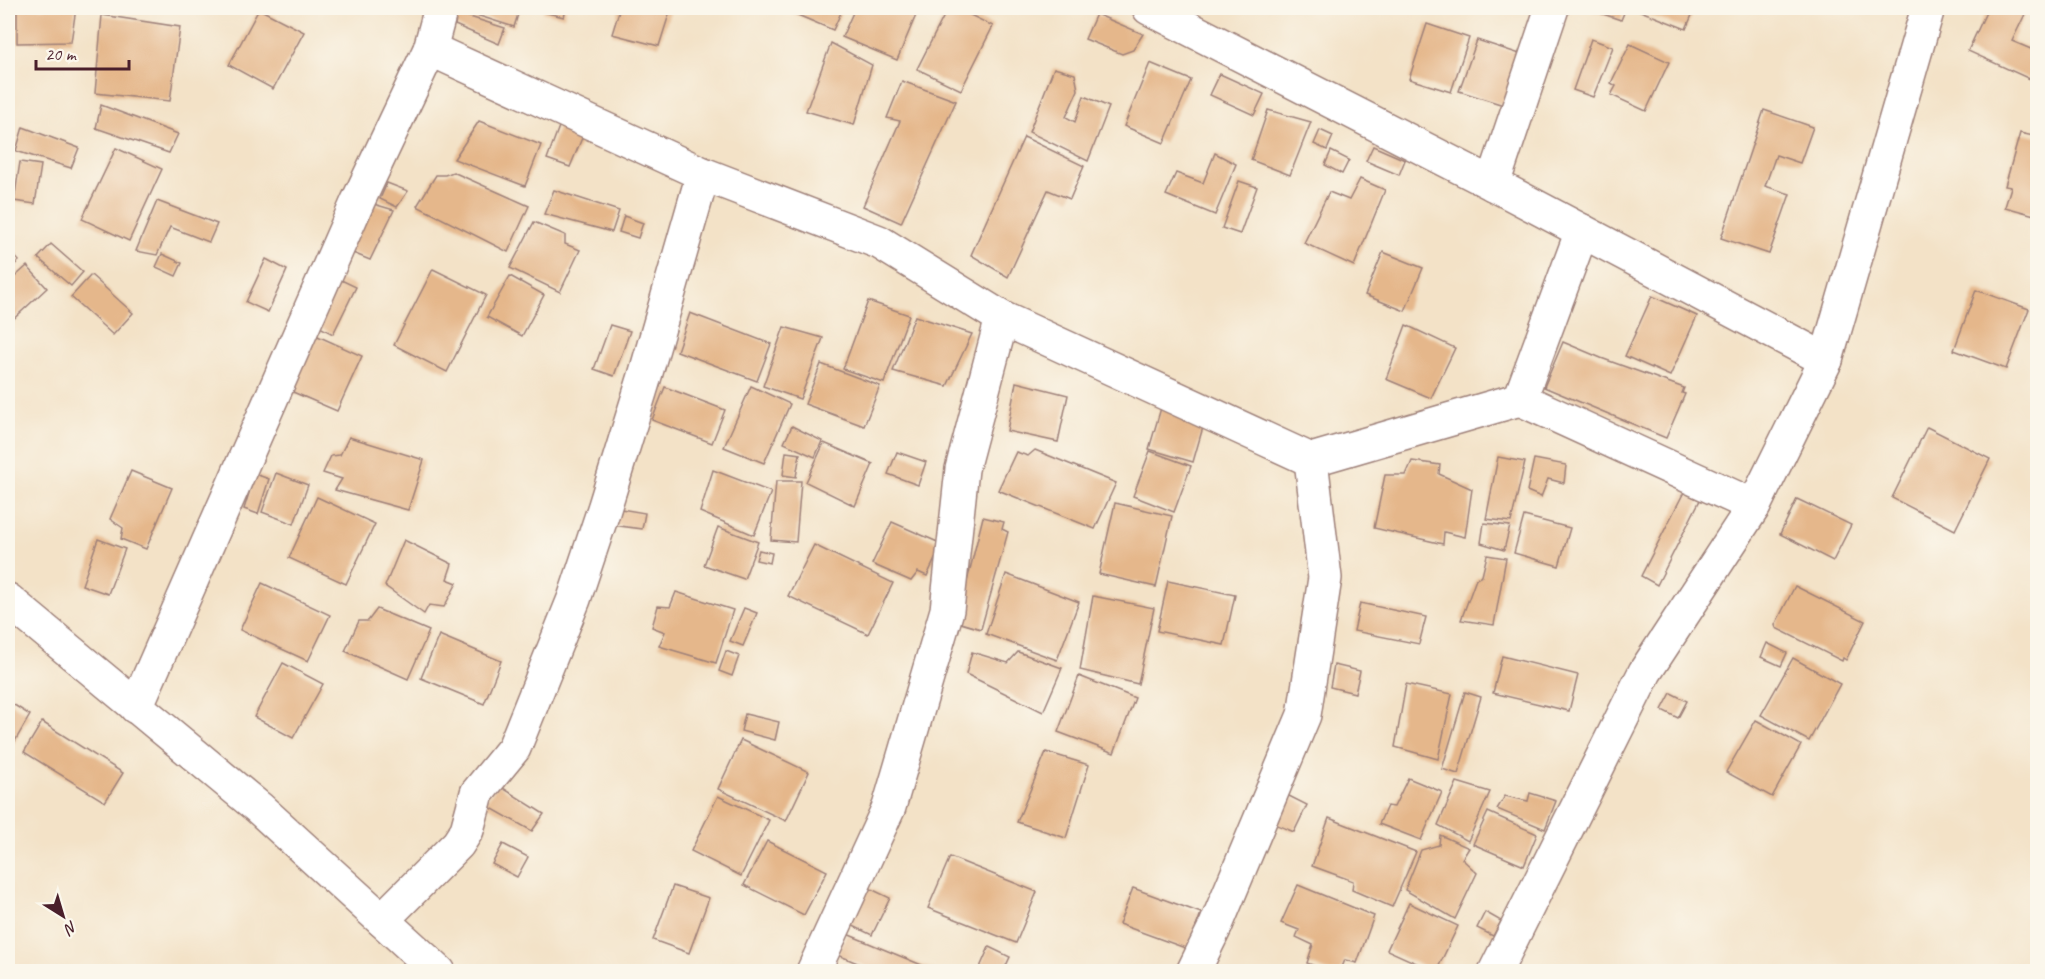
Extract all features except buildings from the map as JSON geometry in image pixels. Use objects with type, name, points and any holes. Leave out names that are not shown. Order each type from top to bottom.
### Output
[{"type":"street","points":[[136,707],[358,201],[430,49],[441,8]]},
{"type":"street","points":[[1149,8],[1493,184],[1826,360]]},
{"type":"street","points":[[1493,184],[1552,8]]},
{"type":"street","points":[[1495,972],[1646,672],[1754,506],[1826,360],[1928,8]]},
{"type":"street","points":[[430,49],[703,174],[879,242],[1002,318],[1311,460],[1520,399],[1754,506]]},
{"type":"street","points":[[382,920],[458,844],[467,830],[477,793],[514,748],[574,599],[604,509],[703,174]]},
{"type":"street","points":[[1520,399],[1582,231]]},
{"type":"street","points":[[813,972],[889,807],[947,610],[962,469],[1002,318]]},
{"type":"street","points":[[1193,972],[1216,926],[1304,715],[1325,578],[1311,460]]},
{"type":"street","points":[[8,600],[259,808],[439,972]]}]
